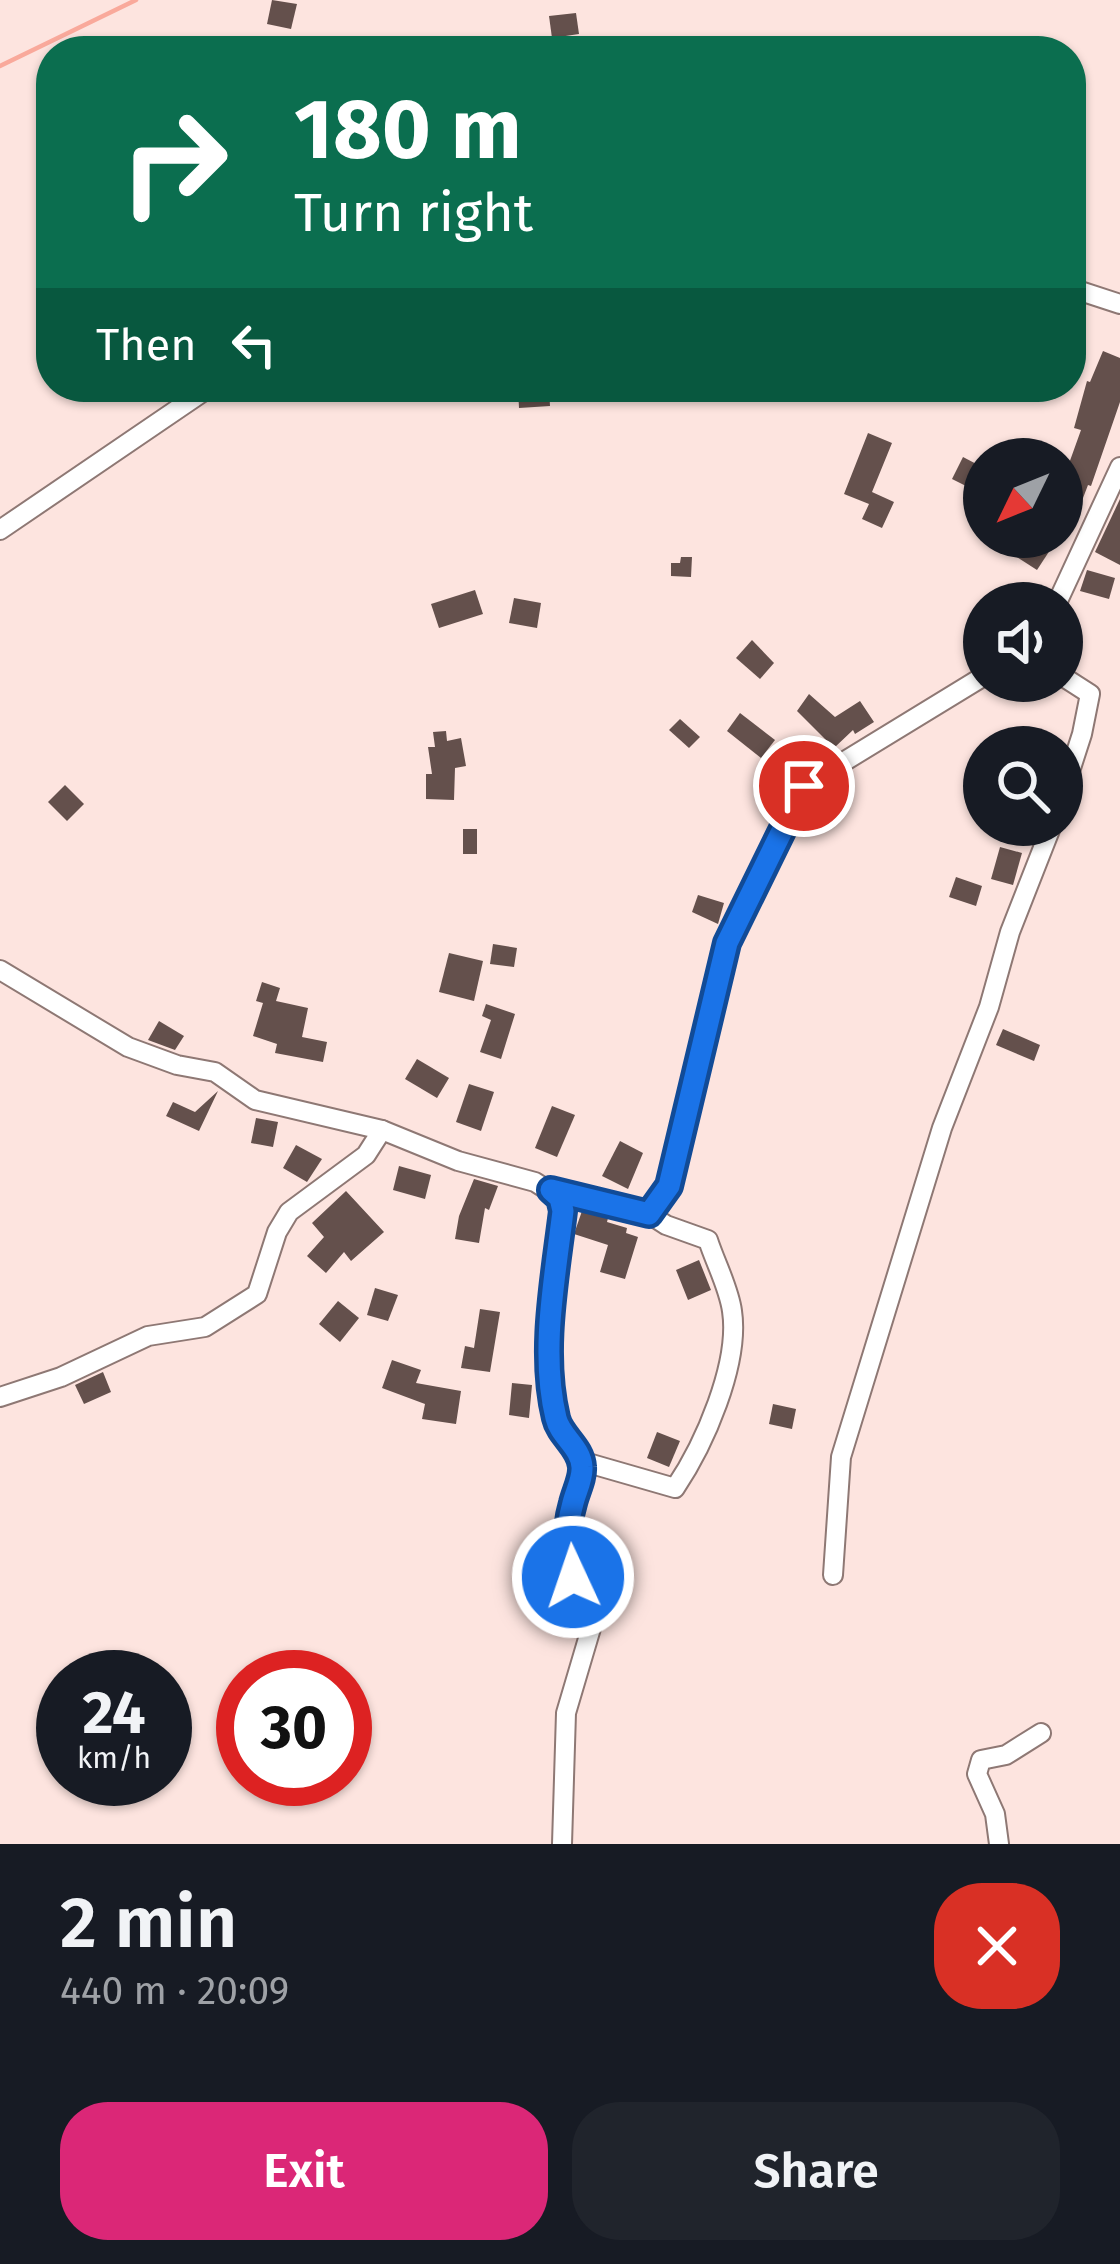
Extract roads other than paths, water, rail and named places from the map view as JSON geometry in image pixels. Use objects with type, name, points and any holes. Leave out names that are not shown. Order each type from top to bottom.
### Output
[{"type":"street","points":[[1086,293],[1120,304]]},
{"type":"street","points":[[0,530],[188,402]]},
{"type":"street","points":[[1067,582],[1120,467]]},
{"type":"street","points":[[649,1214],[669,1186],[727,943],[804,786],[963,689]]},
{"type":"street","points":[[1083,690],[1090,694],[1083,729]]},
{"type":"street","points":[[833,1575],[841,1457],[942,1128],[1044,846]]},
{"type":"street","points":[[0,970],[128,1047],[215,1072],[273,1107],[382,1130],[458,1161],[649,1214],[708,1240],[732,1312],[729,1360],[699,1452],[675,1488],[581,1461]]},
{"type":"street","points":[[0,1397],[61,1377],[148,1336],[205,1328],[257,1294],[277,1232],[289,1212],[366,1154],[382,1130]]},
{"type":"street","points":[[551,1190],[560,1198],[563,1211],[550,1342],[555,1408],[557,1423],[583,1470],[571,1510],[569,1562],[592,1625],[566,1713],[562,1844]]},
{"type":"street","points":[[999,1844],[995,1814],[977,1774],[981,1760],[1006,1755],[1041,1733]]},
{"type":"waterway","points":[[62,36],[136,0]]},
{"type":"waterway","points":[[0,66],[36,49]]}]
